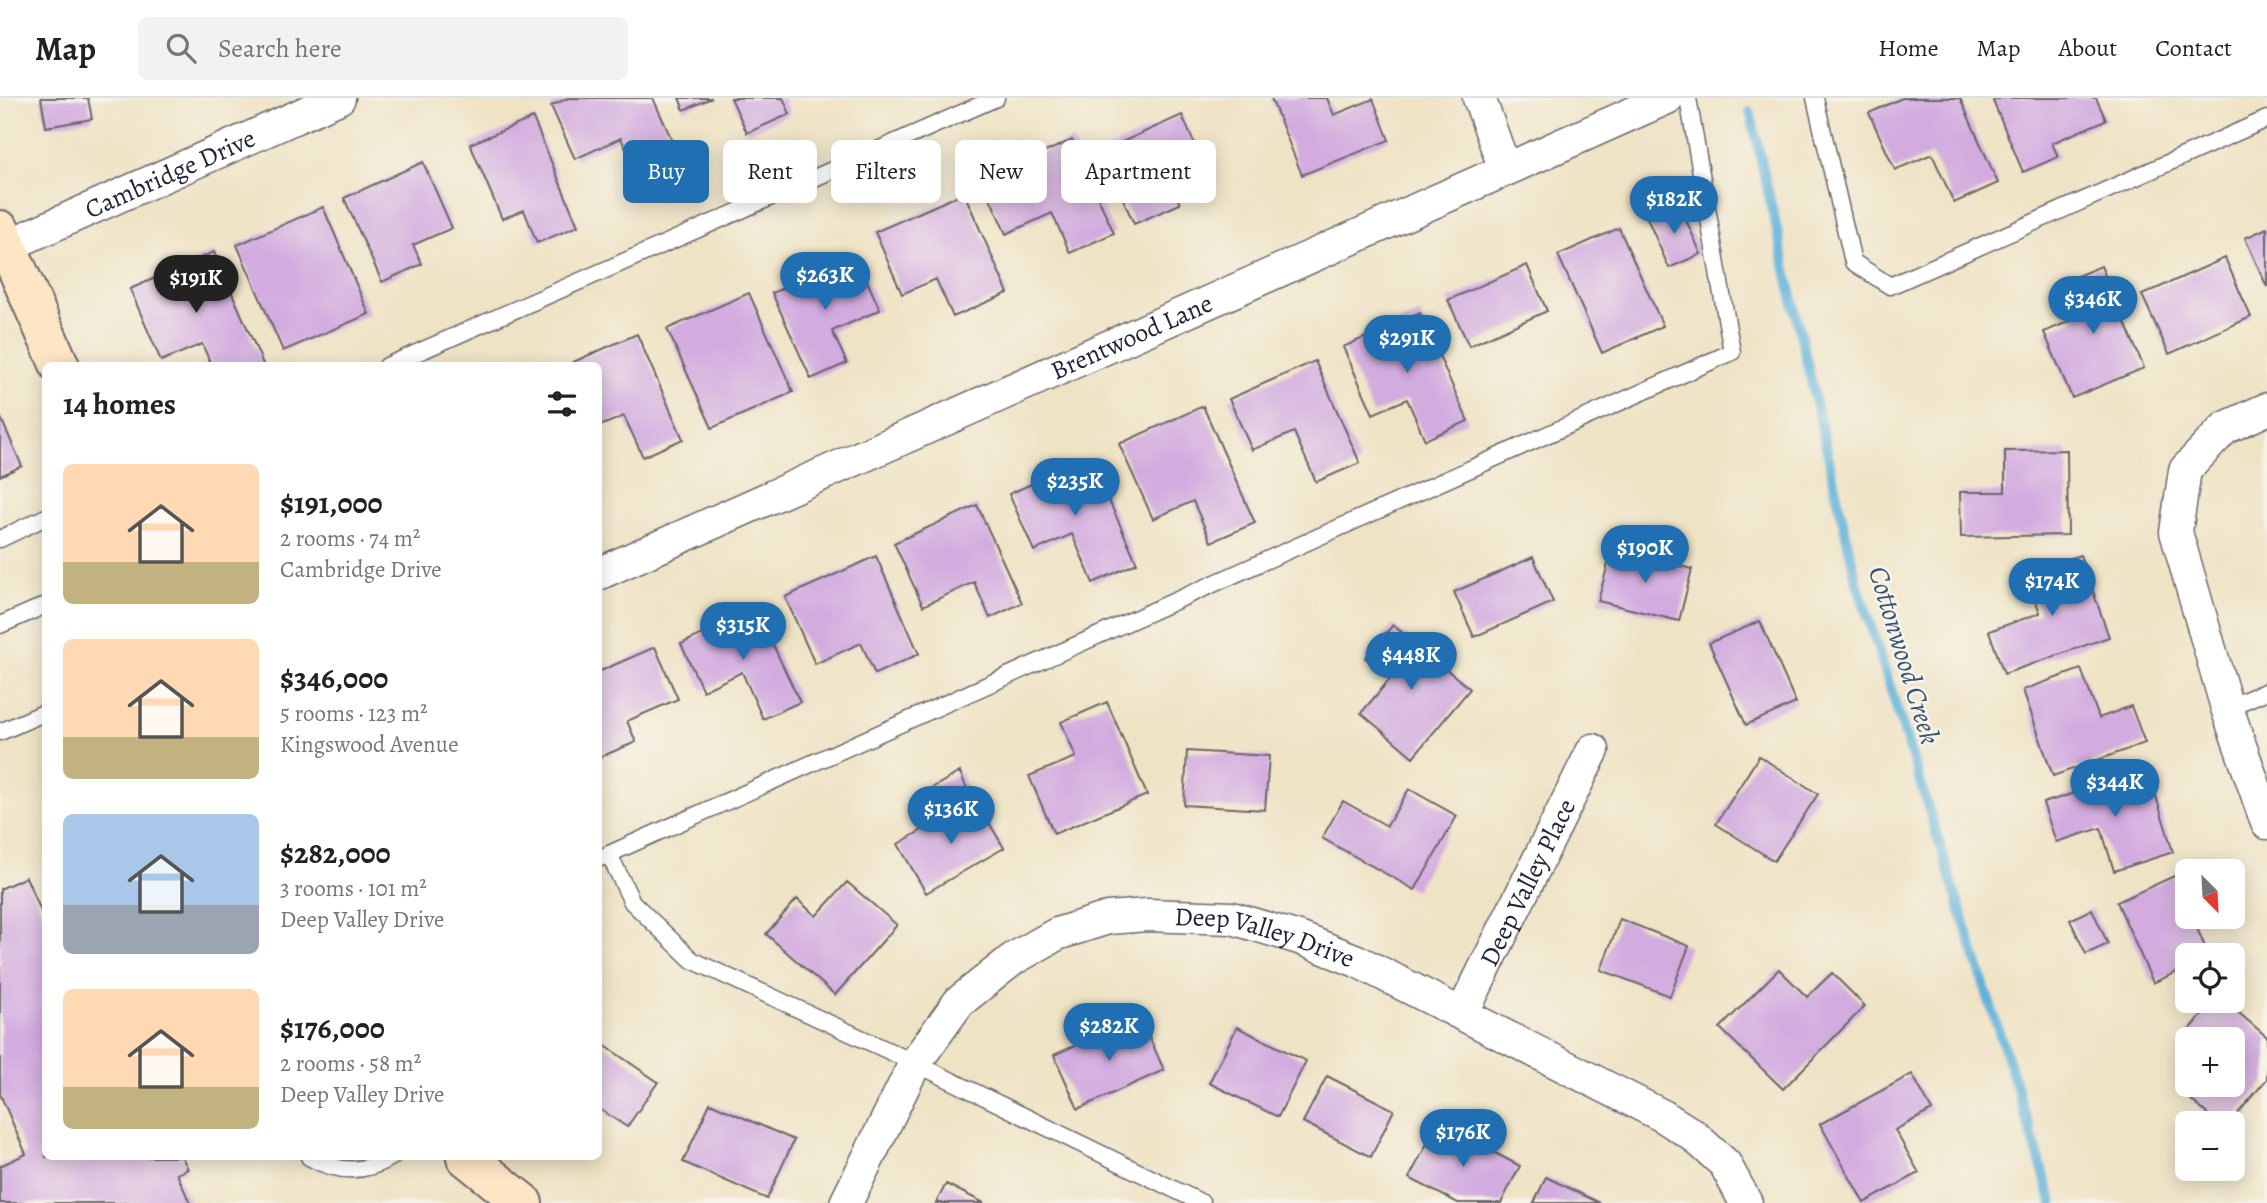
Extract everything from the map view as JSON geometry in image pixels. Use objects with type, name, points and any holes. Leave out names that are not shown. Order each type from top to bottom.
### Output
[{"type":"street","name":"Cambridge Drive","points":[[2,242],[339,98]]},
{"type":"street","points":[[1479,98],[1505,169]]},
{"type":"street","name":"Brentwood Lane","points":[[602,573],[1667,98]]},
{"type":"street","points":[[2,242],[58,362]]},
{"type":"street","points":[[2267,409],[2225,428],[2185,470],[2176,532],[2227,708],[2267,822]]},
{"type":"street","name":"Deep Valley Place","points":[[1462,1014],[1593,750]]},
{"type":"street","name":"Deep Valley Drive","points":[[846,1203],[915,1063],[960,1002],[1013,959],[1057,934],[1108,918],[1147,915],[1233,918],[1357,961],[1663,1116],[1693,1135],[1725,1164],[1746,1203]]},
{"type":"street","points":[[470,1160],[523,1203]]},
{"type":"lane","points":[[396,362],[996,98]]},
{"type":"lane","points":[[1202,1203],[915,1063],[692,960],[632,902],[604,857],[1732,352],[1688,98]]},
{"type":"lane","points":[[1815,98],[1853,262],[1890,286],[2267,120]]},
{"type":"lane","points":[[0,539],[42,519]]},
{"type":"lane","points":[[0,625],[42,607]]},
{"type":"lane","points":[[2227,708],[2267,691]]},
{"type":"lane","points":[[0,732],[42,714]]},
{"type":"lane","points":[[314,1160],[326,1167],[348,1170],[373,1168],[387,1160]]},
{"type":"building","points":[[41,98],[88,98],[92,119],[46,127]]},
{"type":"building","points":[[568,98],[653,98],[672,140],[623,140],[623,143],[621,138],[575,159],[551,106]]},
{"type":"building","points":[[679,98],[712,98],[684,110]]},
{"type":"building","points":[[731,98],[783,98],[790,114],[747,133]]},
{"type":"building","points":[[1271,98],[1327,98],[1334,115],[1373,99],[1389,140],[1302,175]]},
{"type":"building","points":[[1902,98],[1960,98],[1998,183],[1954,203],[1932,154],[1895,170],[1869,113]]},
{"type":"building","points":[[2001,98],[2096,98],[2106,120],[2052,143],[2058,157],[2023,172],[1993,101]]},
{"type":"building","points":[[1182,115],[1193,140],[1126,140]]},
{"type":"building","points":[[533,118],[578,226],[537,243],[524,210],[502,219],[470,144]]},
{"type":"building","points":[[1061,145],[1061,203],[1100,203],[1114,233],[1070,253],[1052,213],[1006,234],[992,203],[1047,203],[1047,151]]},
{"type":"building","points":[[423,162],[452,228],[413,245],[422,264],[382,282],[344,198]]},
{"type":"building","points":[[955,197],[955,203],[968,203],[1008,293],[953,317],[936,279],[902,294],[875,232]]},
{"type":"building","points":[[1125,203],[1180,204],[1134,224]]},
{"type":"building","points":[[1679,204],[1701,254],[1669,268],[1647,218]]},
{"type":"building","points":[[323,207],[369,314],[283,351],[237,245]]},
{"type":"building","points":[[1619,228],[1663,326],[1602,353],[1558,255]]},
{"type":"building","points":[[2267,228],[2267,287],[2245,238]]},
{"type":"building","points":[[214,252],[262,362],[210,362],[202,344],[161,361],[130,289]]},
{"type":"building","points":[[856,256],[880,310],[832,331],[847,363],[811,379],[772,293]]},
{"type":"building","points":[[2225,258],[2251,317],[2169,354],[2142,295]]},
{"type":"building","points":[[1527,265],[1547,311],[1469,346],[1448,300]]},
{"type":"building","points":[[2101,266],[2144,368],[2072,398],[2044,332],[2075,319],[2060,283]]},
{"type":"building","points":[[749,293],[793,392],[712,428],[667,329]]},
{"type":"building","points":[[1420,313],[1468,421],[1425,440],[1407,399],[1373,414],[1343,347]]},
{"type":"building","points":[[637,334],[683,439],[643,457],[624,416],[602,425],[602,362],[573,362]]},
{"type":"building","points":[[1315,361],[1360,463],[1316,482],[1294,432],[1252,450],[1229,399]]},
{"type":"building","points":[[1203,406],[1255,523],[1211,542],[1193,501],[1153,519],[1119,444]]},
{"type":"building","points":[[0,416],[22,466],[0,476]]},
{"type":"building","points":[[2067,450],[2068,535],[1961,537],[1960,492],[2005,492],[2005,451]]},
{"type":"building","points":[[1090,458],[1137,563],[1093,583],[1072,534],[1034,551],[1009,494]]},
{"type":"building","points":[[977,505],[1022,603],[990,618],[974,582],[923,606],[894,543]]},
{"type":"building","points":[[1612,549],[1692,569],[1679,621],[1598,601]]},
{"type":"building","points":[[2080,555],[2109,637],[2004,674],[1989,631],[2040,613],[2026,573]]},
{"type":"building","points":[[876,556],[919,654],[875,674],[861,643],[815,664],[785,597]]},
{"type":"building","points":[[1533,557],[1553,602],[1474,637],[1454,592]]},
{"type":"building","points":[[756,609],[800,702],[763,719],[742,672],[703,691],[681,644]]},
{"type":"building","points":[[1760,621],[1796,703],[1746,725],[1709,643]]},
{"type":"building","points":[[1393,625],[1470,689],[1413,757],[1361,713],[1390,679],[1365,658]]},
{"type":"building","points":[[655,647],[678,699],[627,721],[636,742],[602,756],[602,670]]},
{"type":"building","points":[[2081,669],[2099,718],[2131,706],[2145,743],[2053,776],[2023,690]]},
{"type":"building","points":[[1107,702],[1147,795],[1054,834],[1029,776],[1076,757],[1061,722]]},
{"type":"building","points":[[1187,751],[1269,756],[1265,810],[1184,805]]},
{"type":"building","points":[[1759,756],[1818,794],[1774,861],[1716,824]]},
{"type":"building","points":[[2148,770],[2173,852],[2114,871],[2101,828],[2056,842],[2043,803]]},
{"type":"building","points":[[960,772],[971,799],[944,813],[930,789]]},
{"type":"building","points":[[1409,789],[1457,816],[1415,890],[1322,838],[1343,801],[1387,826]]},
{"type":"building","points":[[975,799],[1004,848],[926,893],[898,844]]},
{"type":"building","points":[[2174,876],[2175,929],[2197,929],[2203,943],[2175,943],[2175,973],[2153,983],[2117,902]]},
{"type":"building","points":[[26,877],[42,913],[42,1160],[184,1160],[188,1169],[177,1174],[190,1203],[0,1203],[0,1166],[26,1154],[0,1094],[0,889]]},
{"type":"building","points":[[847,882],[897,925],[835,995],[766,934],[797,899],[816,916]]},
{"type":"building","points":[[2092,909],[2108,944],[2086,954],[2070,920]]},
{"type":"building","points":[[1620,919],[1689,946],[1670,996],[1601,970]]},
{"type":"building","points":[[1779,969],[1807,997],[1832,973],[1865,1006],[1783,1089],[1720,1028]]},
{"type":"building","points":[[2204,1013],[2239,1013],[2267,1037],[2267,1079],[2240,1111],[2204,1111],[2191,1100],[2194,1097],[2245,1097],[2245,1027],[2192,1027]]},
{"type":"building","points":[[1140,1016],[1164,1070],[1078,1109],[1054,1055]]},
{"type":"building","points":[[1237,1027],[1306,1061],[1278,1117],[1209,1083]]},
{"type":"building","points":[[602,1044],[658,1082],[627,1127],[602,1111]]},
{"type":"building","points":[[1912,1074],[1932,1110],[1895,1130],[1919,1173],[1864,1203],[1820,1124]]},
{"type":"building","points":[[1327,1076],[1394,1110],[1371,1157],[1303,1122]]},
{"type":"building","points":[[710,1103],[794,1140],[767,1199],[683,1162]]},
{"type":"building","points":[[1438,1123],[1520,1166],[1501,1203],[1458,1203],[1409,1178]]},
{"type":"building","points":[[1546,1177],[1600,1203],[1534,1203]]},
{"type":"building","points":[[946,1184],[984,1203],[936,1203]]},
{"type":"waterway","name":"Cottonwood Creek","points":[[1750,111],[1856,579],[2053,1203]]}]
